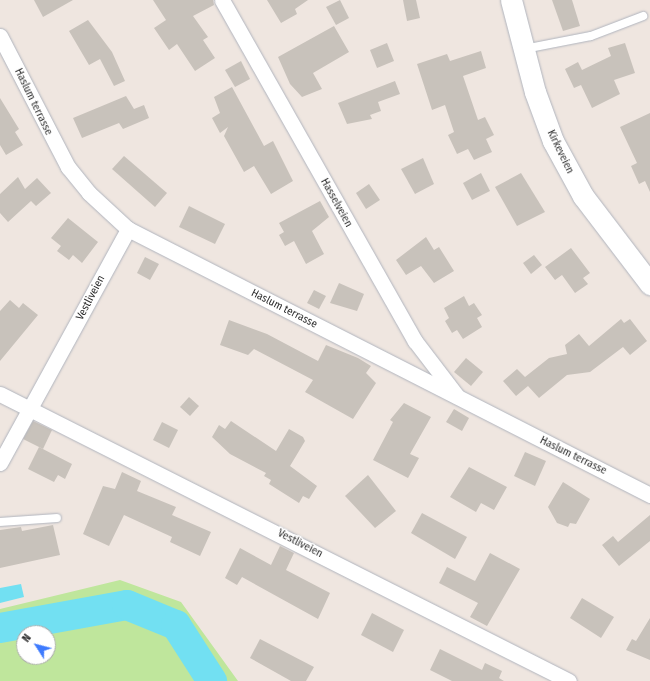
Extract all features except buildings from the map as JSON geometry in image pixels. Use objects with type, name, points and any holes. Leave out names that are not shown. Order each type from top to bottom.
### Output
[{"type":"main road","name":"Kirkeveien","points":[[511,0],[523,49],[545,120],[569,173],[602,224],[650,284]]},
{"type":"street","name":"Hasselveien","points":[[222,0],[416,341],[460,400]]},
{"type":"street","name":"Haslum terrasse","points":[[0,36],[68,167],[89,193],[128,229],[460,400],[650,495]]},
{"type":"street","name":"Vestliveien","points":[[0,463],[31,409],[128,229]]},
{"type":"street","name":"Vestliveien","points":[[0,394],[569,681]]},
{"type":"lane","points":[[523,49],[591,36],[643,16]]},
{"type":"lane","points":[[0,522],[57,518]]},
{"type":"green space","points":[[120,580],[181,602],[238,681],[0,681],[0,609]]},
{"type":"water","points":[[21,584],[24,597],[0,603],[0,588]]},
{"type":"waterway","points":[[0,628],[127,605],[176,625],[212,681]]}]
